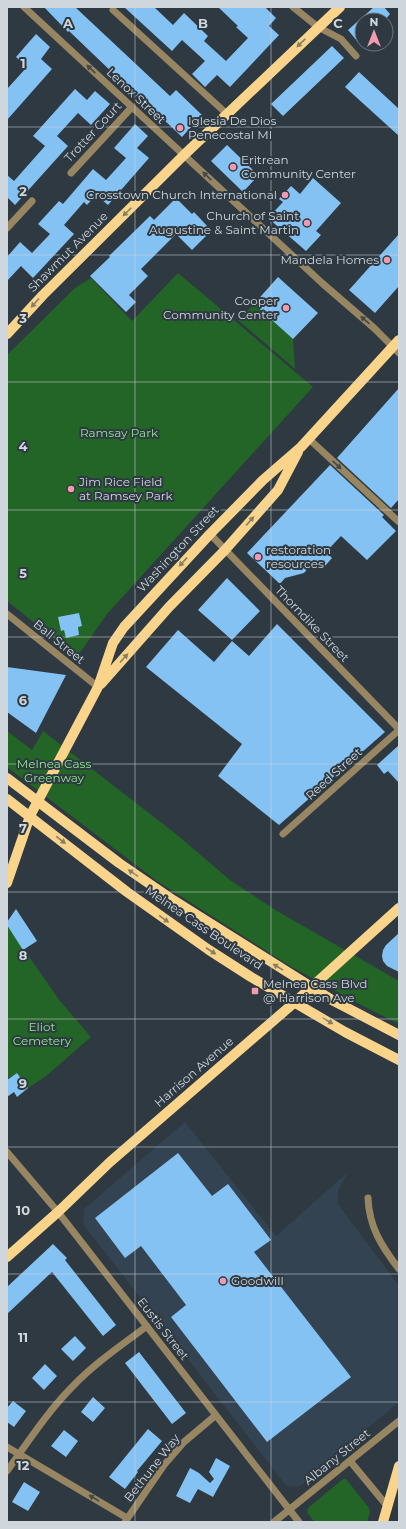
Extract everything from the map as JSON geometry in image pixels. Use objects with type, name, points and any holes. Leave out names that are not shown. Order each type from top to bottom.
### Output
[{"type":"main road","name":"Shawmut Avenue","points":[[7,334],[43,295],[184,155],[340,7]]},
{"type":"main road","name":"Washington Street","points":[[7,883],[30,816],[98,687],[113,643],[124,628],[210,534],[263,480],[309,439],[397,347]]},
{"type":"main road","name":"Washington Street","points":[[98,687],[169,607],[224,550],[278,490],[301,447]]},
{"type":"main road","name":"Melnea Cass Boulevard","points":[[7,778],[38,800],[119,863],[234,940],[332,1000],[399,1035]]},
{"type":"main road","name":"Melnea Cass Boulevard","points":[[7,799],[116,884],[179,929],[251,976],[346,1032],[399,1060]]},
{"type":"main road","name":"Harrison Avenue","points":[[7,1256],[58,1212],[110,1162],[295,1002],[399,908]]},
{"type":"main road","points":[[383,1522],[399,1466]]},
{"type":"street","name":"Lenox Street","points":[[24,7],[322,283],[397,347]]},
{"type":"street","points":[[293,7],[318,27],[341,39],[356,56]]},
{"type":"street","points":[[113,10],[227,114]]},
{"type":"street","name":"Trotter Court","points":[[71,173],[132,107]]},
{"type":"street","points":[[7,228],[32,201]]},
{"type":"street","points":[[309,439],[399,522]]},
{"type":"street","name":"Thorndike Street","points":[[210,534],[399,730]]},
{"type":"street","name":"Ball Street","points":[[7,614],[98,687]]},
{"type":"street","name":"Reed Street","points":[[283,834],[399,730]]},
{"type":"street","name":"Eustis Street","points":[[7,1152],[58,1212],[299,1522]]},
{"type":"street","points":[[368,1198],[368,1210],[374,1231],[399,1270]]},
{"type":"street","points":[[7,1470],[53,1408],[73,1386],[94,1366],[147,1326]]},
{"type":"street","name":"Bethune Way","points":[[126,1520],[164,1465],[179,1448],[216,1415]]},
{"type":"street","name":"Albany Street","points":[[274,1522],[399,1421]]},
{"type":"street","points":[[7,1447],[126,1520]]},
{"type":"street","points":[[350,1461],[388,1507]]},
{"type":"shaded area","points":[[185,1122],[276,1236],[348,1172],[338,1191],[338,1204],[399,1286],[399,1402],[297,1487],[288,1486],[284,1483],[83,1224],[84,1209]]},
{"type":"green space","name":"Ramsay Park","points":[[178,273],[313,387],[107,614],[77,657],[7,601],[7,355],[75,288],[91,278],[132,321]]},
{"type":"green space","points":[[254,304],[293,339],[295,369],[238,320]]},
{"type":"green space","name":"Melnea Cass Greenway","points":[[7,731],[32,750],[43,731],[176,834],[230,880],[277,911],[399,981],[399,1024],[290,966],[157,881],[7,767]]},
{"type":"green space","name":"Eliot Cemetery","points":[[7,925],[60,1001],[91,1037],[45,1077],[28,1088],[17,1073],[7,1079]]},
{"type":"green space","points":[[343,1479],[346,1479],[369,1508],[370,1512],[367,1522],[314,1522],[307,1512],[308,1508]]},
{"type":"building","points":[[44,7],[75,7],[170,96],[176,90],[202,115],[182,137],[69,31],[68,32]]},
{"type":"building","points":[[124,7],[154,7],[173,25],[184,13],[208,36],[204,41],[226,61],[248,38],[218,7],[265,7],[276,18],[269,26],[279,35],[230,87],[217,75],[205,87],[192,74],[205,61],[182,40],[172,51]]},
{"type":"building","points":[[374,7],[384,7],[388,12],[368,12]]},
{"type":"building","points":[[354,25],[354,37],[348,30]]},
{"type":"building","points":[[36,34],[50,47],[41,59],[52,69],[7,120],[7,89],[27,67],[16,57]]},
{"type":"building","points":[[332,46],[344,58],[283,116],[271,104]]},
{"type":"building","points":[[359,72],[399,109],[399,136],[345,87]]},
{"type":"building","points":[[75,89],[87,100],[95,91],[110,104],[91,125],[78,113],[57,136],[68,146],[15,205],[7,197],[7,175],[14,181],[45,146],[33,136]]},
{"type":"building","points":[[135,124],[148,136],[137,148],[149,158],[108,205],[96,195],[87,205],[84,202],[64,225],[74,234],[33,278],[21,266],[7,281],[7,257],[20,242],[32,253],[50,234],[38,224],[59,201],[63,204],[93,169],[106,180],[126,158],[114,148]]},
{"type":"building","name":"Eritrean Community Center","points":[[227,145],[255,172],[253,174],[257,177],[243,192],[211,161]]},
{"type":"building","points":[[313,178],[341,203],[316,231],[321,235],[306,251],[268,218],[283,202],[279,199],[291,186],[300,194]]},
{"type":"building","points":[[176,198],[192,214],[194,212],[209,228],[208,230],[210,232],[192,250],[176,234],[141,269],[148,276],[129,295],[136,302],[126,312],[90,276],[150,216],[154,220]]},
{"type":"building","name":"Mandela Homes","points":[[399,234],[399,286],[375,313],[349,290]]},
{"type":"building","name":"Cooper Community Center","points":[[278,277],[318,313],[293,339],[254,304]]},
{"type":"building","points":[[399,388],[399,499],[391,508],[337,458]]},
{"type":"building","points":[[330,465],[384,515],[382,517],[396,531],[367,560],[341,536],[326,552],[332,558],[325,566],[321,563],[315,570],[310,566],[304,573],[285,578],[280,584],[247,553]]},
{"type":"building","points":[[227,578],[260,611],[232,640],[198,610]]},
{"type":"building","points":[[79,613],[82,626],[78,627],[79,635],[66,638],[64,630],[61,631],[58,617]]},
{"type":"building","points":[[277,624],[385,732],[279,825],[218,776],[242,744],[146,667],[178,630],[214,662],[232,641],[249,656]]},
{"type":"building","points":[[7,667],[66,675],[36,733],[7,712]]},
{"type":"building","points":[[399,745],[399,783],[388,771],[384,774],[377,765]]},
{"type":"building","points":[[16,909],[37,941],[23,950],[7,925],[7,922]]},
{"type":"building","points":[[399,933],[399,972],[387,966],[383,961],[382,956],[386,945]]},
{"type":"building","points":[[17,1073],[28,1088],[17,1097],[14,1092],[7,1097],[7,1080]]},
{"type":"building","name":"Goodwill","points":[[178,1153],[212,1196],[228,1184],[271,1240],[254,1252],[351,1377],[267,1442],[171,1317],[186,1305],[141,1246],[125,1258],[95,1218]]},
{"type":"building","points":[[53,1244],[67,1258],[65,1260],[116,1325],[103,1336],[52,1272],[7,1314],[7,1287]]},
{"type":"building","points":[[75,1336],[86,1348],[73,1361],[61,1349]]},
{"type":"building","points":[[139,1352],[186,1413],[172,1424],[125,1363]]},
{"type":"building","points":[[45,1364],[57,1376],[44,1390],[32,1378]]},
{"type":"building","points":[[93,1397],[105,1408],[93,1422],[81,1412]]},
{"type":"building","points":[[13,1401],[26,1411],[14,1427],[7,1422],[7,1408]]},
{"type":"building","points":[[148,1429],[162,1441],[137,1471],[138,1472],[125,1489],[109,1477]]},
{"type":"building","points":[[64,1430],[78,1441],[66,1457],[51,1446]]},
{"type":"building","points":[[216,1458],[230,1466],[213,1497],[198,1489],[190,1503],[176,1496],[190,1468],[199,1473],[210,1483],[214,1479],[209,1472]]},
{"type":"building","points":[[24,1482],[40,1492],[28,1511],[12,1502]]},
{"type":"place","name":"Iglesia De Dios Penecostal MI","points":[[180,128]]},
{"type":"place","name":"Eritrean Community Center","points":[[233,167]]},
{"type":"place","name":"Crosstown Church International","points":[[285,195]]},
{"type":"place","name":"Church of Saint Augustine & Saint Martin","points":[[307,223]]},
{"type":"place","name":"Mandela Homes","points":[[387,260]]},
{"type":"place","name":"Cooper Community Center","points":[[286,308]]},
{"type":"place","name":"Jim Rice Field at Ramsey Park","points":[[71,489]]},
{"type":"place","name":"restoration resources","points":[[258,557]]},
{"type":"place","name":"Melnea Cass Blvd @ Harrison Ave","points":[[255,991]]},
{"type":"place","name":"Goodwill","points":[[223,1281]]}]
